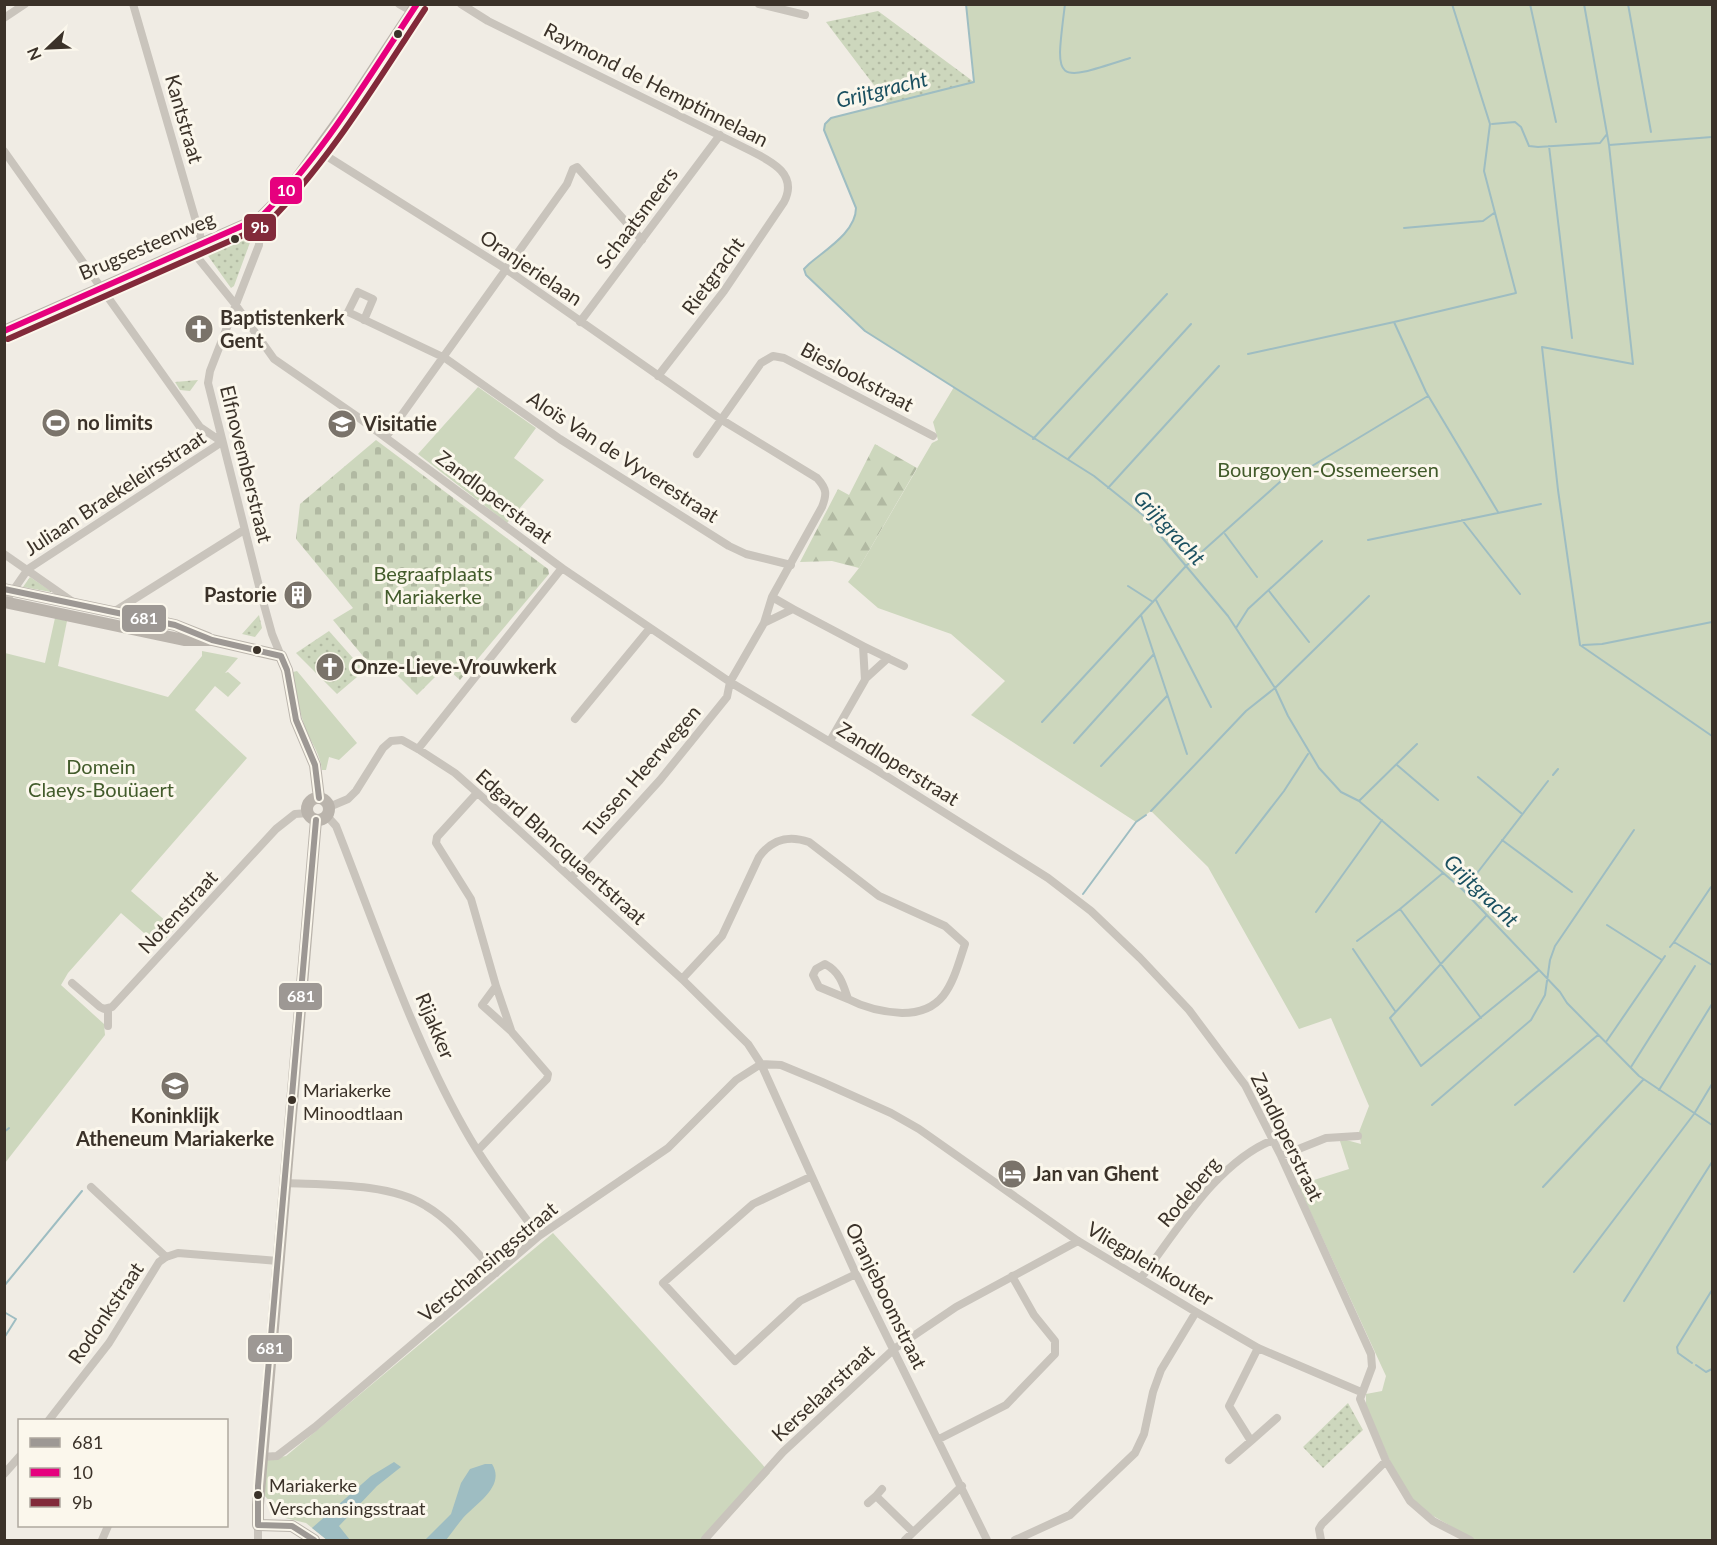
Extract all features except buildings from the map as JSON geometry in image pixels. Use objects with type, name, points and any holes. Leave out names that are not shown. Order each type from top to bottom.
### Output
[{"type":"street","points":[[4,18],[25,4]]},
{"type":"street","name":"Kantstraat","points":[[133,4],[202,242]]},
{"type":"street","points":[[399,4],[415,8]]},
{"type":"street","name":"Raymond de Hemptinnelaan","points":[[461,4],[488,21],[778,166],[785,174],[789,192]]},
{"type":"street","points":[[759,4],[805,15]]},
{"type":"street","name":"Brugsesteenweg","points":[[4,331],[189,247],[260,218],[290,188],[351,104],[415,8]]},
{"type":"street","name":"Schaatsmeers","points":[[580,322],[720,135]]},
{"type":"street","name":"Oranjerielaan","points":[[317,150],[506,269],[722,420],[817,478],[824,486],[827,495],[772,597],[764,623]]},
{"type":"street","points":[[4,151],[200,427],[222,442]]},
{"type":"street","points":[[386,437],[445,358],[567,184],[571,171],[577,167],[642,240]]},
{"type":"street","name":"Rietgracht","points":[[658,376],[724,291],[789,192]]},
{"type":"street","name":"Elfnovemberstraat","points":[[260,218],[259,245],[210,370],[208,383],[244,530],[272,634],[281,656]]},
{"type":"street","name":"Zandloperstraat","points":[[189,247],[236,304],[274,359],[386,437],[562,568],[730,682],[830,741],[1048,878],[1082,902],[1140,958],[1206,1031],[1245,1085],[1281,1156],[1371,1354],[1372,1367],[1361,1392]]},
{"type":"street","name":"Aloïs Van de Vyverestraat","points":[[364,320],[445,358],[560,439],[729,546],[746,554],[791,564]]},
{"type":"street","name":"Bieslookstraat","points":[[722,420],[761,363],[778,356],[933,436]]},
{"type":"street","points":[[697,454],[722,420]]},
{"type":"street","name":"Juliaan Braekeleirsstraat","points":[[7,596],[28,569],[222,442]]},
{"type":"street","points":[[99,622],[244,530]]},
{"type":"street","points":[[4,554],[77,605]]},
{"type":"street","points":[[418,748],[562,568]]},
{"type":"street","points":[[7,596],[99,622],[184,640],[212,639]]},
{"type":"street","points":[[7,596],[77,605],[175,625],[212,639],[281,656],[287,670],[296,720],[315,765],[319,798]]},
{"type":"street","points":[[772,597],[903,666]]},
{"type":"street","points":[[764,623],[793,609]]},
{"type":"street","name":"Tussen Heerwegen","points":[[571,878],[668,771],[727,697],[730,682],[764,623]]},
{"type":"street","points":[[575,719],[650,628]]},
{"type":"street","points":[[863,646],[865,680]]},
{"type":"street","points":[[830,741],[865,680],[888,657]]},
{"type":"street","name":"Edgard Blancquaertstraat","points":[[320,814],[348,799],[356,791],[380,748],[391,741],[402,740],[418,748],[455,773],[682,979],[748,1044],[761,1064]]},
{"type":"street","points":[[477,793],[437,837],[436,843],[471,899],[511,1031]]},
{"type":"street","points":[[258,1540],[261,1456],[285,1183],[320,814],[325,801],[319,798],[309,802],[320,814]]},
{"type":"street","name":"Notenstraat","points":[[108,1008],[117,1003],[276,829],[295,814],[320,814]]},
{"type":"street","name":"Rijakker","points":[[320,814],[336,826],[423,1047],[464,1128],[539,1236]]},
{"type":"street","points":[[682,979],[722,936],[762,852],[779,840],[800,839],[809,842],[879,896],[945,926],[965,944],[943,998],[930,1008],[917,1012],[878,1011],[848,999],[819,987],[813,975],[816,969],[825,964],[837,972],[842,979],[848,999]]},
{"type":"street","points":[[72,983],[100,1007],[108,1008],[108,1026]]},
{"type":"street","points":[[478,1150],[547,1079],[546,1069],[511,1031],[482,1005],[496,986]]},
{"type":"street","name":"Oranjeboomstraat","points":[[761,1064],[810,1177],[856,1274],[962,1485],[987,1540]]},
{"type":"street","name":"Verschansingsstraat","points":[[261,1456],[277,1456],[315,1427],[539,1236],[668,1148],[736,1080],[761,1064]]},
{"type":"street","name":"Vliegpleinkouter","points":[[761,1064],[781,1065],[891,1113],[944,1146],[1078,1240],[1197,1312],[1258,1348],[1361,1392]]},
{"type":"street","points":[[1281,1156],[1326,1138],[1358,1136]]},
{"type":"street","name":"Rodeberg","points":[[1141,1278],[1221,1176],[1248,1151],[1273,1140]]},
{"type":"street","points":[[810,1177],[753,1204],[663,1283],[735,1361],[800,1301],[856,1274]]},
{"type":"street","points":[[285,1183],[404,1194],[426,1205],[446,1220],[496,1273]]},
{"type":"street","points":[[91,1187],[166,1257]]},
{"type":"street","name":"Kerselaarstraat","points":[[705,1539],[783,1452],[894,1349],[956,1307],[1078,1240]]},
{"type":"street","name":"Rodonkstraat","points":[[50,1419],[110,1343],[154,1269],[166,1257],[178,1253],[278,1261]]},
{"type":"street","points":[[939,1439],[1006,1405],[1055,1354],[1055,1341],[1042,1327],[1012,1276]]},
{"type":"street","points":[[1015,1540],[1070,1515],[1135,1453],[1144,1434],[1153,1392],[1161,1370],[1197,1312]]},
{"type":"street","points":[[1251,1441],[1229,1407],[1258,1348]]},
{"type":"street","points":[[1361,1392],[1364,1410],[1400,1487],[1420,1511],[1470,1540]]},
{"type":"street","points":[[1229,1460],[1277,1418]]},
{"type":"street","points":[[4,1474],[18,1458]]},
{"type":"street","points":[[1321,1540],[1319,1529],[1322,1524],[1386,1461]]},
{"type":"street","points":[[905,1540],[962,1485]]},
{"type":"street","points":[[868,1503],[879,1492],[913,1532]]},
{"type":"street","points":[[258,1525],[292,1526],[314,1540]]},
{"type":"green space","name":"Bourgoyen-Ossemeersen","points":[[966,5],[1712,5],[1712,1540],[1475,1540],[1421,1509],[1401,1485],[1366,1408],[1366,1394],[1382,1391],[1386,1376],[1298,1185],[1349,1169],[1339,1138],[1361,1144],[1359,1132],[1369,1106],[1331,1018],[1299,1029],[1208,867],[1151,811],[1136,822],[971,715],[1005,681],[951,634],[878,608],[848,582],[859,568],[932,443],[938,440],[933,422],[954,387],[865,331],[806,275],[804,269],[845,232],[855,216],[856,208],[824,130],[825,124],[831,118],[974,82]]},
{"type":"green space","points":[[878,11],[974,82],[889,105],[826,22]]},
{"type":"green space","points":[[252,237],[234,286],[231,288],[206,253]]},
{"type":"green space","points":[[198,380],[190,391],[180,390],[175,382]]},
{"type":"green space","points":[[478,387],[536,428],[514,458],[544,480],[507,523],[418,454]]},
{"type":"green space","name":"Begraafplaats Mariakerke","points":[[376,440],[548,569],[549,574],[460,680],[445,667],[417,695],[382,660],[372,667],[333,620],[353,608],[296,539],[300,504]]},
{"type":"green space","points":[[875,444],[917,468],[859,568],[832,561],[800,562],[838,489],[849,495]]},
{"type":"green space","points":[[30,577],[51,591],[51,592],[23,587]]},
{"type":"green space","points":[[259,615],[262,628],[255,637],[242,634]]},
{"type":"green space","name":"Domein Claeys-Bouüaert","points":[[55,618],[67,621],[58,666],[168,697],[202,656],[202,651],[238,658],[225,673],[228,672],[241,683],[228,697],[215,686],[195,710],[247,758],[131,891],[175,929],[159,946],[121,913],[68,973],[61,985],[104,1024],[105,1035],[5,1163],[5,653],[45,663]]},
{"type":"green space","points":[[329,631],[360,666],[357,677],[337,694],[296,653]]},
{"type":"green space","points":[[297,671],[357,743],[339,760],[329,757],[326,770],[322,770],[318,754],[301,716],[293,672]]},
{"type":"green space","points":[[553,1233],[770,1473],[708,1540],[327,1540],[306,1523],[285,1518],[263,1494],[262,1460],[286,1456]]},
{"type":"green space","points":[[1348,1403],[1363,1430],[1323,1468],[1303,1447]]},
{"type":"water","points":[[394,1462],[401,1467],[377,1486],[339,1526],[350,1540],[327,1540],[312,1528],[371,1476]]},
{"type":"water","points":[[492,1464],[495,1472],[495,1480],[488,1494],[463,1518],[446,1540],[425,1540],[451,1514],[461,1483],[470,1469]]},
{"type":"waterway","name":"Grijtgracht","points":[[966,4],[974,82],[831,118],[825,124],[824,130],[856,208],[855,217],[845,233],[804,269],[806,275],[865,331],[1094,476],[1144,516],[1228,616],[1275,688],[1288,716],[1319,768],[1341,792],[1359,801],[1462,889],[1560,992],[1567,1003],[1639,1076],[1712,1125]]},
{"type":"waterway","points":[[1065,4],[1060,50],[1061,63],[1065,70],[1073,73],[1086,71],[1130,58]]},
{"type":"waterway","points":[[1452,4],[1490,124],[1484,171],[1516,293],[1394,322],[1426,392],[1498,512]]},
{"type":"waterway","points":[[1530,4],[1556,122]]},
{"type":"waterway","points":[[1584,4],[1609,145]]},
{"type":"waterway","points":[[1628,4],[1651,132]]},
{"type":"waterway","points":[[1492,124],[1515,122],[1521,127],[1529,146],[1538,147],[1600,143],[1607,134]]},
{"type":"waterway","points":[[1712,137],[1609,145],[1633,364],[1542,347],[1558,490],[1580,645],[1712,736]]},
{"type":"waterway","points":[[1549,146],[1572,338]]},
{"type":"waterway","points":[[1404,228],[1483,221],[1494,213]]},
{"type":"waterway","points":[[1033,439],[1167,294]]},
{"type":"waterway","points":[[1248,354],[1394,322]]},
{"type":"waterway","points":[[1068,459],[1191,324]]},
{"type":"waterway","points":[[1108,488],[1219,366]]},
{"type":"waterway","points":[[1307,469],[1428,396]]},
{"type":"waterway","points":[[1042,722],[1186,566],[1281,481]]},
{"type":"waterway","points":[[1368,540],[1541,504]]},
{"type":"waterway","points":[[1462,520],[1520,594]]},
{"type":"waterway","points":[[1225,534],[1257,577]]},
{"type":"waterway","points":[[1236,628],[1248,609],[1322,541]]},
{"type":"waterway","points":[[1128,586],[1153,602]]},
{"type":"waterway","points":[[1269,591],[1309,642]]},
{"type":"waterway","points":[[1151,811],[1246,711],[1275,688],[1369,596]]},
{"type":"waterway","points":[[1156,600],[1211,707]]},
{"type":"waterway","points":[[1141,615],[1187,754]]},
{"type":"waterway","points":[[1583,645],[1602,644],[1712,622]]},
{"type":"waterway","points":[[1074,743],[1154,654]]},
{"type":"waterway","points":[[1101,766],[1167,696]]},
{"type":"waterway","points":[[1359,801],[1417,744]]},
{"type":"waterway","points":[[1236,853],[1284,791],[1308,754]]},
{"type":"waterway","points":[[1397,765],[1438,800]]},
{"type":"waterway","points":[[1553,775],[1558,769]]},
{"type":"waterway","points":[[1478,777],[1521,813]]},
{"type":"waterway","points":[[1471,881],[1548,781]]},
{"type":"waterway","points":[[1083,894],[1136,822],[1146,815]]},
{"type":"waterway","points":[[1316,912],[1382,820]]},
{"type":"waterway","name":"Grijtgracht","points":[[1432,1105],[1531,1020],[1545,995],[1550,960],[1555,946],[1634,830]]},
{"type":"waterway","points":[[1502,840],[1572,892]]},
{"type":"waterway","points":[[1443,873],[1400,909],[1481,1018]]},
{"type":"waterway","points":[[1674,942],[1711,887]]},
{"type":"waterway","points":[[1357,941],[1400,909]]},
{"type":"waterway","points":[[1486,916],[1390,1018],[1421,1066],[1538,971]]},
{"type":"waterway","points":[[1607,925],[1662,960]]},
{"type":"waterway","points":[[1670,947],[1674,942],[1712,965]]},
{"type":"waterway","points":[[1353,949],[1395,1011]]},
{"type":"waterway","points":[[1606,1042],[1665,956]]},
{"type":"waterway","points":[[1631,1067],[1695,966]]},
{"type":"waterway","points":[[1659,1090],[1712,1004]]},
{"type":"waterway","points":[[1515,1105],[1598,1035]]},
{"type":"waterway","points":[[1543,1187],[1643,1080]]},
{"type":"waterway","points":[[1574,1272],[1694,1114],[1712,1084]]},
{"type":"waterway","points":[[4,1132],[9,1128]]},
{"type":"waterway","points":[[1624,1301],[1712,1162]]},
{"type":"waterway","points":[[4,1286],[82,1191]]},
{"type":"waterway","points":[[1692,1363],[1678,1353],[1677,1347],[1712,1290]]},
{"type":"waterway","points":[[4,1312],[16,1319],[4,1338]]},
{"type":"waterway","points":[[1696,1365],[1706,1372],[1712,1369]]},
{"type":"transit line","name":"10","points":[[4,331],[260,218],[283,194],[324,143],[417,4]]},
{"type":"transit line","name":"9b","points":[[8,339],[266,225],[311,175],[331,148],[425,9]]},
{"type":"transit line","name":"681","points":[[4,589],[175,625],[212,640],[281,656]]},
{"type":"transit line","name":"681","points":[[281,656],[287,670],[296,720],[315,765],[319,798]]},
{"type":"transit line","name":"681","points":[[258,1525],[258,1486],[316,820]]},
{"type":"transit line","name":"681","points":[[258,1525],[292,1526],[314,1540]]},
{"type":"place","name":"Baptistenkerk Gent","points":[[199,329]]},
{"type":"place","name":"no limits","points":[[56,423]]},
{"type":"place","name":"Visitatie","points":[[342,424]]},
{"type":"place","name":"Pastorie","points":[[298,595]]},
{"type":"place","name":"Onze-Lieve-Vrouwkerk","points":[[330,667]]},
{"type":"place","name":"Koninklijk Atheneum Mariakerke","points":[[175,1086]]},
{"type":"place","name":"Mariakerke Minoodtlaan","points":[[292,1100]]},
{"type":"place","name":"Jan van Ghent","points":[[1012,1174]]},
{"type":"place","name":"Mariakerke Verschansingsstraat","points":[[258,1495]]}]
